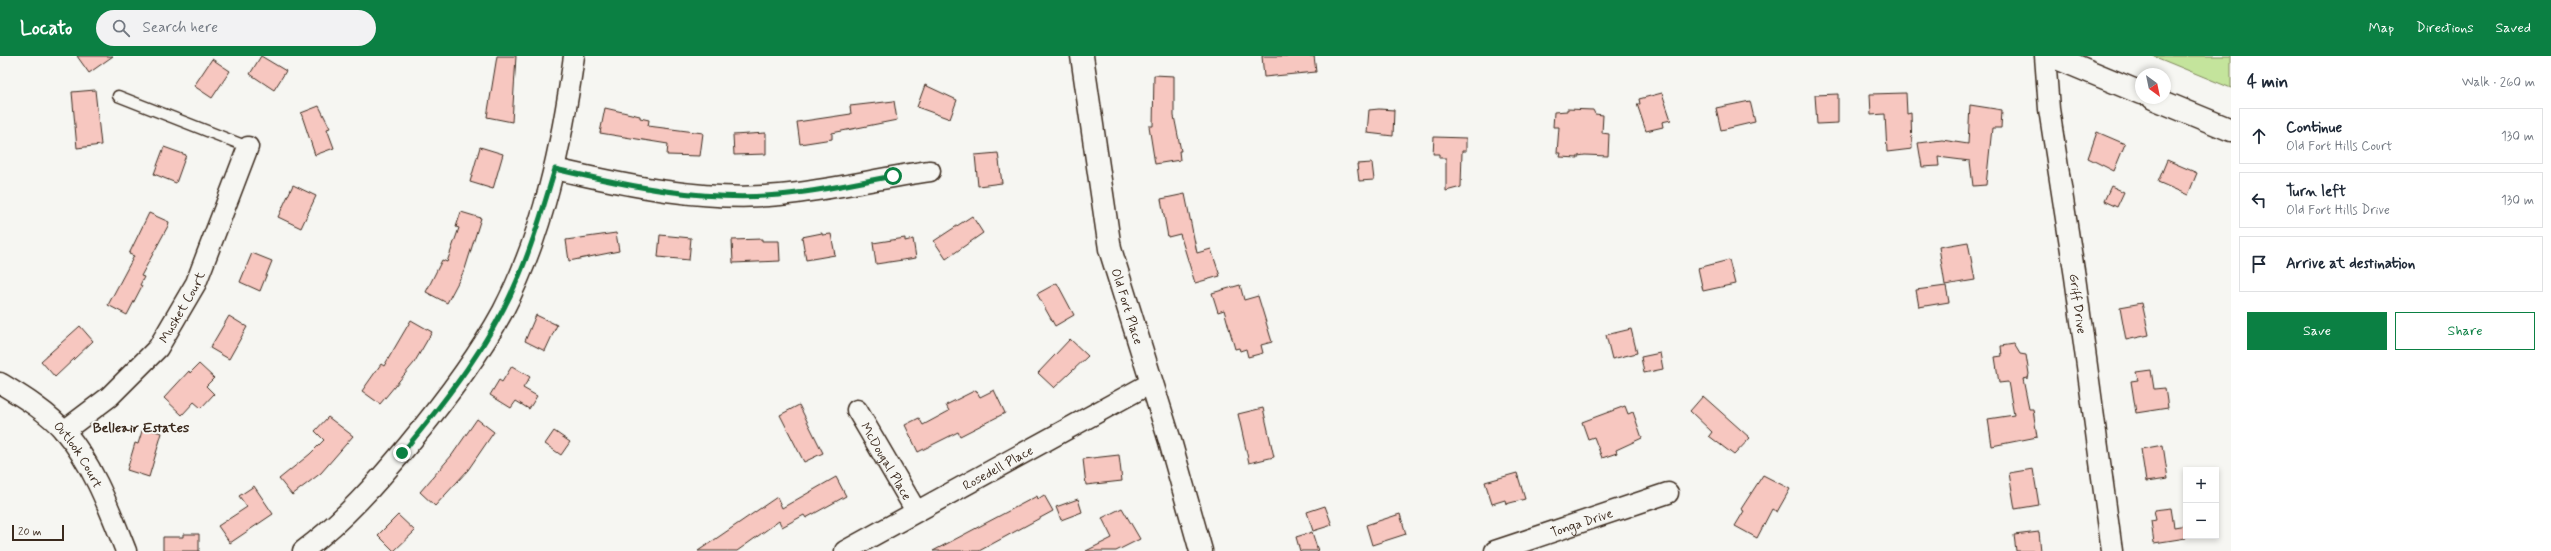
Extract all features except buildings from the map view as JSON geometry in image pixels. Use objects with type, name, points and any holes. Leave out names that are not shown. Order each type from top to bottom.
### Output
[{"type":"street","points":[[303,551],[342,518],[373,486],[425,425],[475,356],[502,311],[519,276],[538,226],[555,169],[574,56]]},
{"type":"street","name":"Old Fort Place","points":[[1082,56],[1110,249],[1152,384],[1201,551]]},
{"type":"street","name":"Griff Drive","points":[[2045,56],[2049,109],[2075,276],[2112,551]]},
{"type":"street","points":[[2052,56],[2135,91]]},
{"type":"street","points":[[2168,104],[2231,130]]},
{"type":"street","name":"Musket Court","points":[[64,431],[109,397],[158,348],[196,283],[248,147]]},
{"type":"street","points":[[555,169],[623,184],[709,196],[778,195],[930,171]]},
{"type":"street","name":"Outlook Court","points":[[0,383],[39,409],[64,431],[76,446],[97,484],[126,551]]},
{"type":"street","name":"Rosedell Place","points":[[845,551],[916,511],[1152,384]]},
{"type":"street","name":"McDougal Place","points":[[857,410],[916,511]]},
{"type":"street","name":"Tonga Drive","points":[[1495,551],[1668,493]]},
{"type":"lane","points":[[118,96],[248,147]]},
{"type":"green space","points":[[2153,56],[2231,56],[2231,88]]},
{"type":"district","name":"Belleair Estates","points":[[141,427]]},
{"type":"route","points":[[402,453],[454,388],[502,311],[519,276],[538,226],[555,169],[623,184],[709,196],[778,195],[824,189],[893,176]]}]
